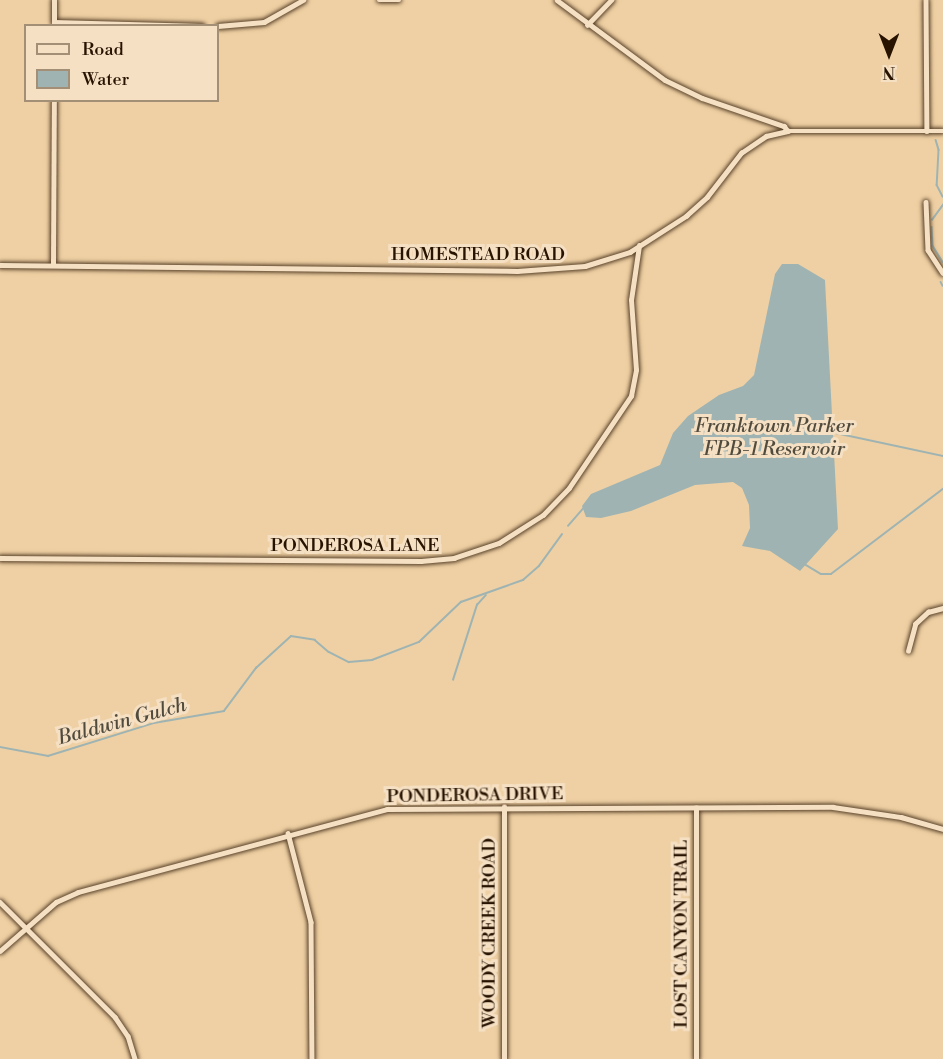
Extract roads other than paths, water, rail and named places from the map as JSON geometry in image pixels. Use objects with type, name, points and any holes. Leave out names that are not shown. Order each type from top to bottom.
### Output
[{"type":"street","points":[[54,0],[54,24]]},
{"type":"street","points":[[219,26],[264,22],[303,0]]},
{"type":"street","points":[[379,0],[399,0]]},
{"type":"street","points":[[557,0],[587,25],[675,86],[784,126],[788,131]]},
{"type":"street","points":[[587,25],[611,0]]},
{"type":"street","points":[[926,0],[927,131]]},
{"type":"street","points":[[53,266],[54,102]]},
{"type":"street","name":"HOMESTEAD ROAD","points":[[0,265],[546,270],[596,264],[639,246],[694,210],[752,144],[788,131],[943,131]]},
{"type":"street","points":[[926,202],[928,249],[943,273]]},
{"type":"street","name":"PONDEROSA LANE","points":[[0,558],[421,561],[453,558],[499,543],[533,522],[560,498],[628,402],[636,380],[631,300],[639,246]]},
{"type":"street","points":[[909,651],[915,624],[928,612],[943,608]]},
{"type":"street","name":"WOODY CREEK ROAD","points":[[504,807],[504,1059]]},
{"type":"street","name":"PONDEROSA DRIVE","points":[[0,951],[56,902],[78,892],[288,833],[387,809],[833,807],[901,817],[943,829]]},
{"type":"street","name":"LOST CANYON TRAIL","points":[[696,808],[696,1059]]},
{"type":"street","points":[[288,833],[311,922],[312,1059]]},
{"type":"street","points":[[0,902],[115,1017],[128,1036],[135,1059]]},
{"type":"water","name":"Franktown Parker FPB-1 Reservoir","points":[[782,264],[798,264],[825,280],[838,529],[800,571],[770,551],[742,546],[750,528],[749,505],[742,488],[733,482],[695,485],[631,511],[601,518],[586,517],[582,506],[591,494],[660,465],[673,433],[688,416],[719,395],[743,386],[754,375],[775,274]]},
{"type":"waterway","points":[[936,140],[939,150],[937,185],[943,197]]},
{"type":"waterway","points":[[932,220],[943,205]]},
{"type":"waterway","points":[[932,227],[933,246],[943,262]]},
{"type":"waterway","points":[[941,282],[943,286]]},
{"type":"waterway","name":"Baldwin Gulch","points":[[831,432],[943,456]]},
{"type":"waterway","points":[[806,565],[821,574],[831,574],[943,489]]},
{"type":"waterway","name":"Baldwin Gulch","points":[[568,526],[583,509]]},
{"type":"waterway","name":"Baldwin Gulch","points":[[0,747],[48,756],[154,723],[224,711],[256,668],[291,636],[315,640],[329,652],[349,662],[372,660],[419,642],[461,602],[523,580],[539,566],[562,534]]},
{"type":"waterway","points":[[453,680],[477,605],[486,595]]}]
